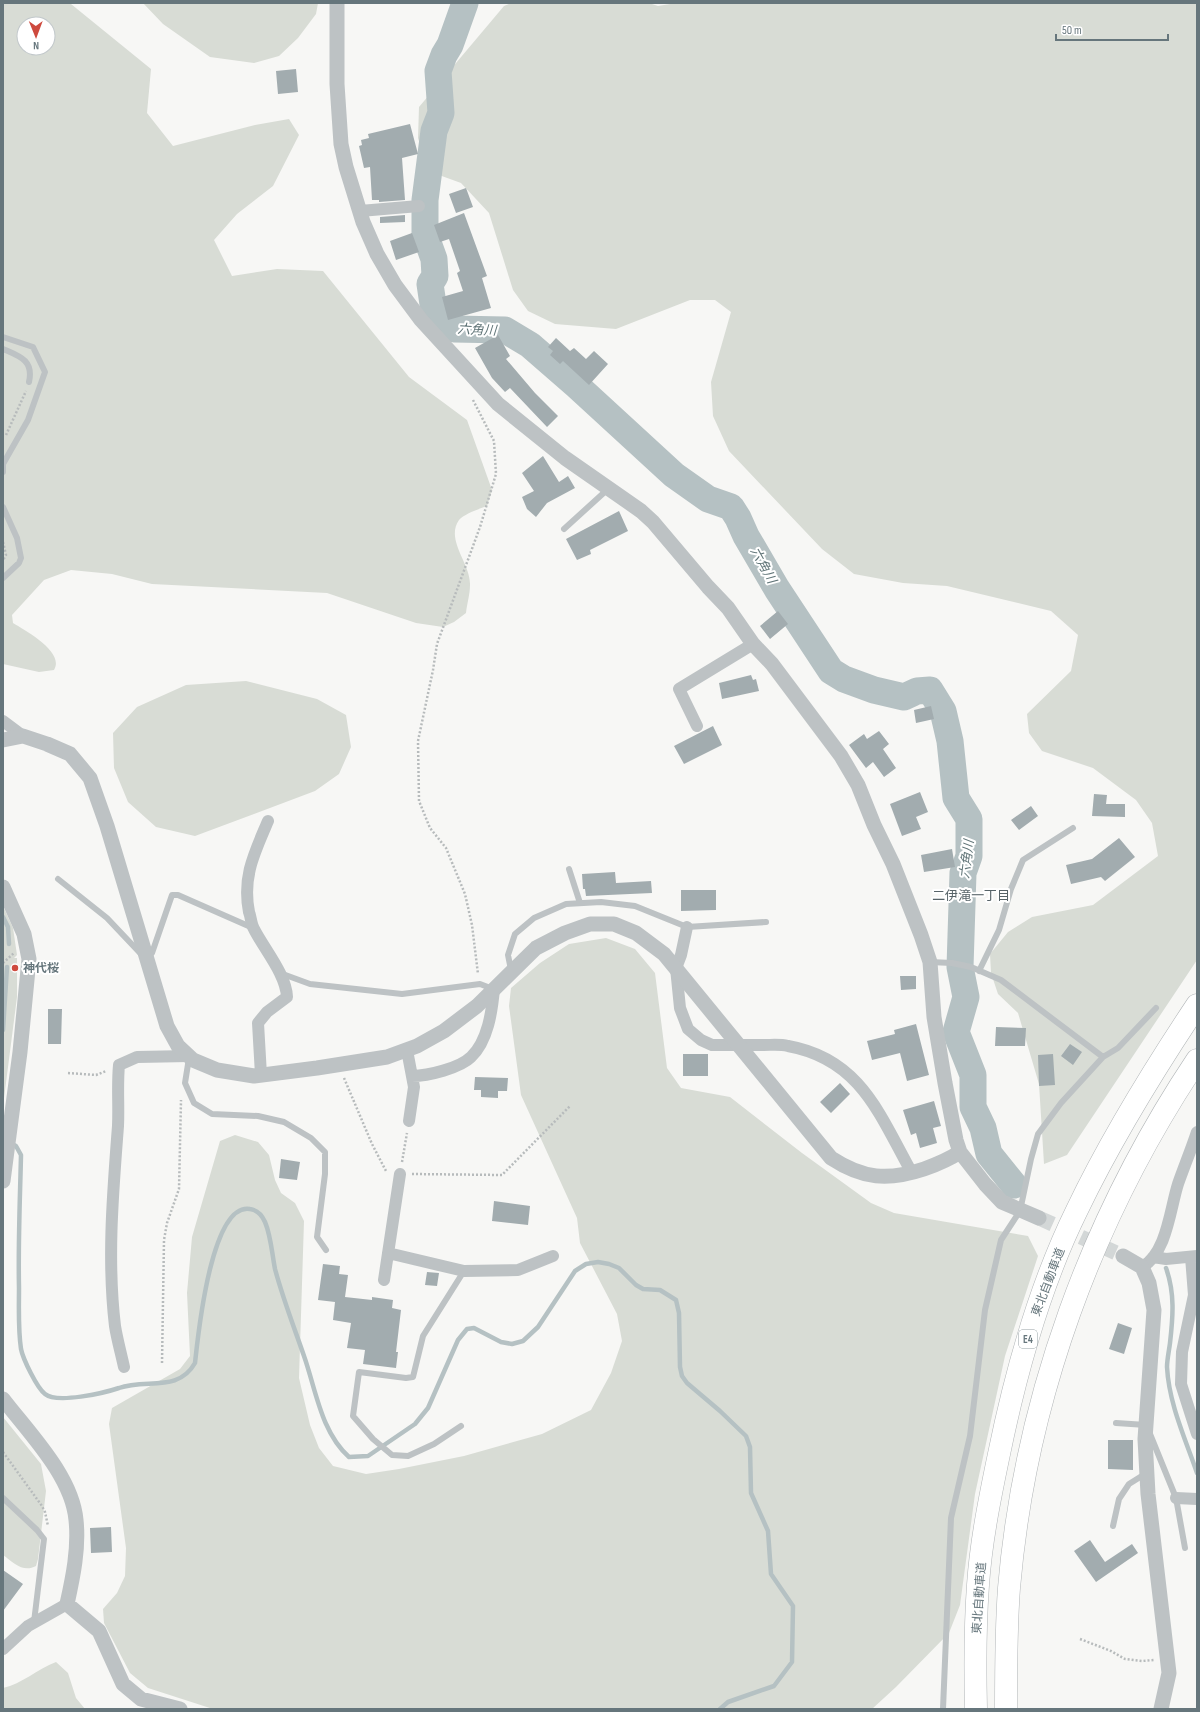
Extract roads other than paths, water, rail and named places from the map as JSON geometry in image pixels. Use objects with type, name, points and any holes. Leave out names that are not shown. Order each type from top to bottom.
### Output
[{"type":"highway","name":"東北自動車道","points":[[976,1709],[975,1654],[978,1583],[989,1501],[1008,1411],[1028,1336],[1049,1276],[1076,1211],[1112,1142],[1146,1084],[1197,1005]]},
{"type":"highway","points":[[1006,1709],[1010,1588],[1020,1505],[1038,1416],[1058,1345],[1079,1286],[1105,1223],[1139,1156],[1197,1060]]},
{"type":"street","points":[[337,3],[337,84],[341,144],[346,167],[360,211],[377,254],[395,285],[421,320],[498,404],[565,458],[641,511],[653,522],[708,587],[728,608],[753,644],[772,664],[841,756],[893,864],[930,962],[934,1017],[956,1140],[960,1152],[985,1184],[1002,1202],[1039,1218]]},
{"type":"street","points":[[360,211],[419,206]]},
{"type":"street","points":[[697,726],[679,689],[753,644]]},
{"type":"street","points":[[3,720],[23,736],[70,754],[90,778],[107,826],[167,1026],[178,1046],[189,1056],[217,1070],[254,1076],[387,1057],[407,1050],[444,1031],[477,1006],[487,987],[512,972],[536,948],[565,933],[590,924],[614,924],[636,933],[664,954],[831,1158],[843,1166],[872,1176],[890,1177],[912,1173],[947,1161],[960,1152]]},
{"type":"street","points":[[3,740],[23,736]]},
{"type":"street","points":[[260,1075],[258,1023],[267,1012],[287,997],[287,989],[268,951],[253,928],[247,900],[249,867],[268,821]]},
{"type":"street","points":[[3,887],[24,934],[28,959],[21,1044],[3,1181]]},
{"type":"street","points":[[687,927],[682,955],[676,968],[680,1008],[688,1029],[700,1040],[712,1045],[787,1045],[810,1052],[845,1071],[859,1082],[870,1098],[912,1173]]},
{"type":"street","points":[[412,1076],[428,1075],[447,1069],[471,1057],[481,1042],[492,1010],[487,987]]},
{"type":"street","points":[[407,1050],[414,1087],[409,1121]]},
{"type":"street","points":[[124,1367],[115,1327],[111,1238],[118,1123],[117,1084],[119,1065],[137,1057],[189,1056]]},
{"type":"street","points":[[1161,1709],[1169,1673],[1154,1559],[1147,1473],[1145,1424],[1154,1336],[1154,1310],[1149,1283],[1148,1262],[1166,1233],[1177,1186],[1197,1132]]},
{"type":"street","points":[[384,1280],[400,1174]]},
{"type":"street","points":[[388,1253],[464,1271],[518,1270],[553,1256]]},
{"type":"street","points":[[1123,1256],[1148,1262],[1194,1256],[1194,1295],[1182,1352],[1180,1373],[1181,1384],[1197,1434]]},
{"type":"street","points":[[3,1399],[58,1471],[69,1493],[76,1519],[74,1569],[67,1604],[34,1623],[3,1649]]},
{"type":"street","points":[[1176,1498],[1197,1499]]},
{"type":"street","points":[[67,1604],[98,1631],[123,1684],[141,1699],[180,1709]]},
{"type":"lane","points":[[3,337],[33,347],[45,372],[28,420],[3,464],[3,472]]},
{"type":"lane","points":[[3,349],[23,358],[31,373],[29,382]]},
{"type":"lane","points":[[564,529],[609,488]]},
{"type":"lane","points":[[3,506],[21,550],[22,558],[19,563],[3,578]]},
{"type":"lane","points":[[979,971],[999,930],[1011,889],[1023,860],[1073,828]]},
{"type":"lane","points":[[569,869],[580,903]]},
{"type":"lane","points":[[58,879],[107,918],[146,959],[152,953],[172,895],[178,895],[253,928]]},
{"type":"lane","points":[[512,972],[508,954],[515,934],[534,918],[566,904],[600,902],[635,906],[687,927],[766,922]]},
{"type":"lane","points":[[930,962],[952,963],[971,967],[1001,980],[1103,1057]]},
{"type":"lane","points":[[278,972],[310,984],[402,994],[487,987]]},
{"type":"lane","points":[[943,1709],[951,1518],[970,1436],[985,1310],[1001,1240],[1020,1211],[1038,1134],[1061,1103],[1103,1057],[1118,1048],[1156,1008]]},
{"type":"lane","points":[[189,1056],[185,1083],[194,1103],[212,1114],[258,1116],[284,1122],[311,1138],[325,1152],[325,1174],[318,1237],[326,1250]]},
{"type":"lane","points":[[461,1426],[434,1444],[408,1456],[392,1456],[373,1439],[353,1416],[359,1372],[406,1378],[413,1377],[423,1336],[464,1271]]},
{"type":"lane","points":[[1116,1423],[1145,1424],[1176,1498],[1185,1548]]},
{"type":"lane","points":[[1113,1526],[1119,1499],[1129,1484],[1147,1473]]},
{"type":"lane","points":[[3,1498],[37,1530],[44,1539],[34,1623]]},
{"type":"waterway","name":"六角川","points":[[465,3],[450,45],[444,55],[438,71],[441,113],[434,131],[425,200],[425,234],[434,259],[435,276],[430,284],[434,311],[444,324],[454,329],[505,330],[530,345],[674,475],[708,499],[731,507],[777,589],[831,671],[844,679],[874,690],[904,697],[917,691],[930,690],[943,711],[950,741],[956,798],[969,819],[969,856],[963,873],[960,967],[966,997],[956,1032],[973,1075],[973,1107],[983,1128],[989,1154],[1014,1185]]},
{"type":"waterway","points":[[3,917],[8,927],[9,944]]},
{"type":"waterway","points":[[3,1030],[7,967]]},
{"type":"waterway","points":[[10,1143],[16,1146],[21,1155],[19,1254],[19,1326],[21,1349],[34,1380],[42,1391],[51,1397],[81,1397],[129,1385],[161,1383],[180,1378],[188,1372],[195,1363],[203,1301],[216,1248],[225,1226],[237,1212],[250,1209],[255,1210],[261,1215],[267,1227],[278,1280],[304,1356],[320,1410],[332,1435],[349,1457],[368,1456],[415,1424],[428,1408],[458,1340],[467,1329],[474,1328],[501,1342],[512,1344],[523,1341],[538,1327],[575,1271],[586,1264],[598,1262],[609,1264],[619,1268],[636,1285],[643,1289],[660,1290],[676,1300],[679,1313],[680,1367],[682,1376],[687,1383],[720,1411],[746,1436],[750,1447],[751,1493],[768,1531],[771,1574],[793,1606],[792,1662],[774,1686],[728,1702],[720,1709]]},
{"type":"waterway","points":[[1166,1268],[1172,1296],[1171,1333],[1167,1364],[1168,1381],[1178,1421],[1197,1473]]},
{"type":"tunnel","points":[[1039,1218],[1123,1256]]},
{"type":"place","name":"神代桜","points":[[15,968]]},
{"type":"district","name":"二伊滝一丁目","points":[[971,895]]}]
